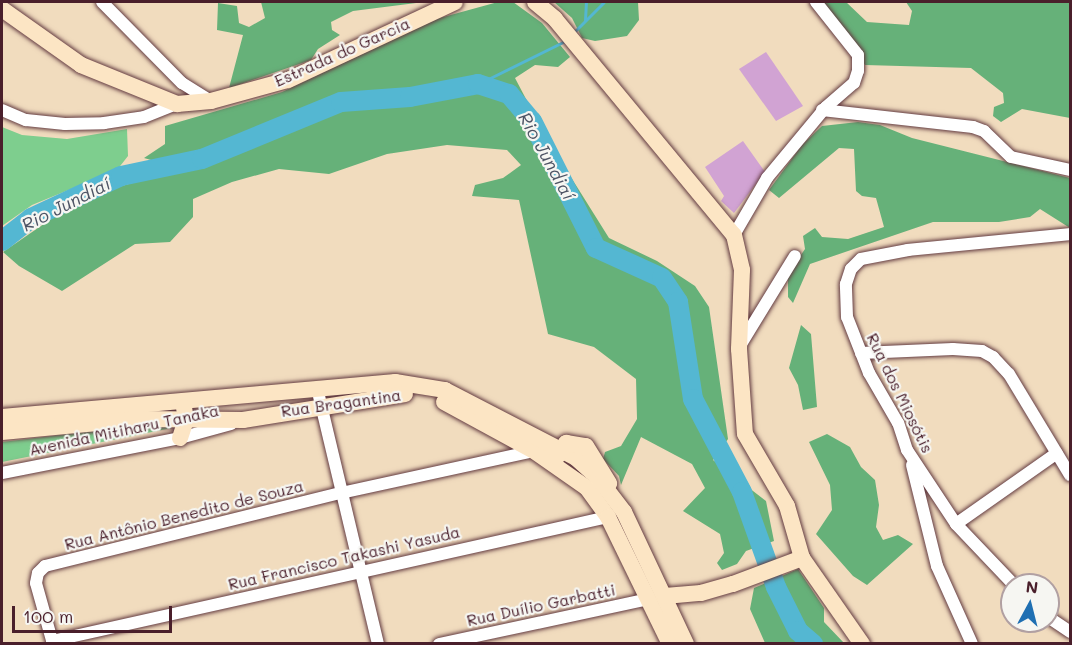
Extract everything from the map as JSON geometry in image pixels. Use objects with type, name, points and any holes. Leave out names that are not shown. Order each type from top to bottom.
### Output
[{"type":"main road","name":"Estrada do Garcia","points":[[2,9],[81,65],[177,104],[211,101],[288,80],[455,2]]},
{"type":"main road","points":[[535,2],[562,28],[734,235],[742,270],[739,349],[745,434],[787,506],[802,558],[862,644]]},
{"type":"main road","points":[[2,417],[238,396],[320,398],[395,382],[429,385],[557,457],[587,488],[664,603],[670,644]]},
{"type":"main road","points":[[220,418],[238,396]]},
{"type":"main road","name":"Rua Bragantina","points":[[2,432],[186,417],[243,420],[320,398]]},
{"type":"main road","points":[[180,438],[186,417],[181,400]]},
{"type":"main road","points":[[516,433],[534,451],[588,469],[615,498],[664,603],[686,644]]},
{"type":"main road","points":[[664,603],[751,579],[802,558]]},
{"type":"street","points":[[102,2],[182,83],[211,101]]},
{"type":"street","points":[[734,235],[767,178],[822,110],[854,83],[858,55],[816,2]]},
{"type":"street","points":[[2,110],[26,120],[65,124],[104,123],[144,117],[177,104]]},
{"type":"street","points":[[822,110],[978,129],[1011,158],[1071,170]]},
{"type":"street","name":"Rua dos Miosótis","points":[[1003,573],[956,524],[907,450],[898,423],[861,353],[847,317],[846,284],[851,268],[861,259],[908,250],[1071,234]]},
{"type":"street","points":[[739,349],[795,256]]},
{"type":"street","points":[[861,353],[953,349],[982,351],[1009,374],[1071,475]]},
{"type":"street","points":[[320,398],[378,644]]},
{"type":"street","name":"Avenida Mitiharu Tanaka","points":[[6,472],[180,438],[243,420]]},
{"type":"street","points":[[907,450],[937,566],[972,644]]},
{"type":"street","name":"Rua Antônio Benedito de Souza","points":[[52,642],[36,583],[38,573],[45,566],[341,493],[534,451]]},
{"type":"street","points":[[956,524],[1057,453]]},
{"type":"street","name":"Rua Francisco Takashi Yasuda","points":[[52,642],[608,517]]},
{"type":"street","name":"Rua Duílio Garbatti","points":[[439,644],[664,603]]},
{"type":"green space","points":[[261,2],[424,2],[353,11],[331,22],[332,30],[340,35],[318,49],[311,60],[229,88],[243,35],[217,30],[218,3],[237,6],[239,23],[249,27],[265,18]]},
{"type":"green space","points":[[498,2],[513,2],[542,23],[570,57],[558,67],[535,65],[515,78],[547,139],[609,238],[657,261],[695,286],[709,307],[728,439],[713,460],[766,501],[774,541],[746,551],[737,564],[722,570],[717,563],[724,553],[720,534],[683,511],[705,488],[692,464],[641,437],[621,485],[619,476],[603,459],[605,452],[621,446],[637,419],[636,379],[594,347],[548,334],[519,200],[472,196],[475,185],[503,178],[521,165],[507,150],[447,145],[387,154],[329,174],[279,169],[232,182],[193,199],[193,217],[170,242],[135,244],[62,291],[19,266],[3,252],[54,217],[118,187],[183,169],[144,158],[165,144],[165,126],[282,92],[436,19]]},
{"type":"green space","points":[[554,2],[638,2],[639,20],[627,36],[595,41],[582,38],[572,18]]},
{"type":"green space","points":[[821,2],[846,2],[867,22],[909,25],[912,11],[906,2],[1070,2],[1070,118],[1022,109],[1001,122],[993,116],[994,107],[1004,103],[1003,93],[971,68],[865,65]]},
{"type":"green space","points":[[858,122],[880,125],[912,138],[1070,178],[1070,228],[1040,209],[1030,217],[999,222],[933,222],[810,264],[793,303],[788,297],[788,274],[805,249],[803,236],[815,228],[822,237],[848,239],[884,227],[876,198],[862,196],[856,191],[854,149],[839,148],[779,198],[769,190],[802,145],[822,126]]},
{"type":"green space","points":[[2,127],[22,135],[67,139],[127,129],[128,156],[117,170],[32,205],[2,226]]},
{"type":"green space","points":[[801,325],[811,334],[817,407],[803,410],[798,385],[789,368]]},
{"type":"green space","points":[[177,421],[177,427],[2,462],[2,442]]},
{"type":"green space","points":[[827,434],[850,447],[861,467],[875,480],[879,505],[876,527],[883,540],[898,535],[913,544],[867,585],[853,576],[816,534],[832,510],[830,485],[809,442]]},
{"type":"green space","points":[[798,569],[824,608],[824,622],[844,643],[765,643],[750,609],[754,588]]},
{"type":"building","points":[[766,52],[803,106],[776,121],[739,69]]},
{"type":"building","points":[[743,141],[765,172],[734,213],[721,201],[724,196],[705,167]]},
{"type":"waterway","points":[[585,20],[586,2]]},
{"type":"waterway","points":[[574,32],[604,2]]},
{"type":"waterway","points":[[478,84],[565,41]]},
{"type":"waterway","name":"Rio Jundiaí","points":[[2,241],[31,218],[121,176],[202,159],[341,102],[410,97],[478,84],[509,94],[532,121],[596,248],[662,278],[678,302],[693,399],[742,492],[776,587],[798,631],[813,644]]}]
